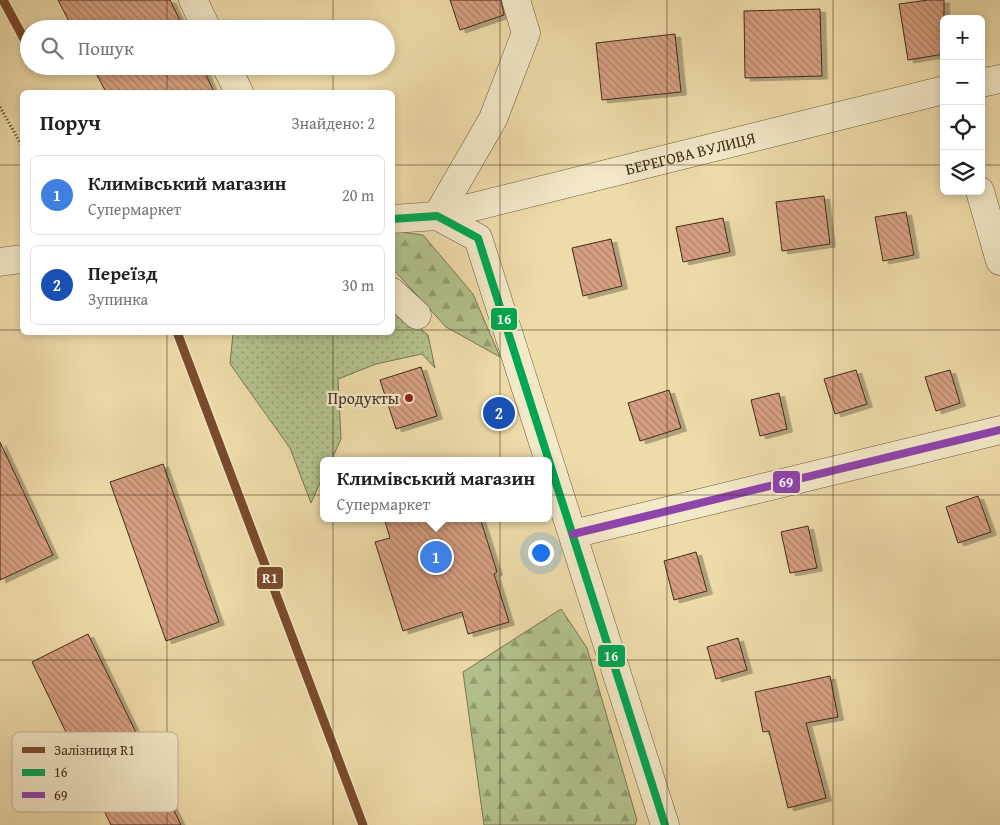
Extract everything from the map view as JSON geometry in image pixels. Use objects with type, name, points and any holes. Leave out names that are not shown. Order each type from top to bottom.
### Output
[{"type":"street","points":[[193,0],[203,20]]},
{"type":"street","points":[[516,0],[526,32],[494,119],[437,216],[478,238],[548,457]]},
{"type":"street","points":[[230,75],[238,90]]},
{"type":"street","points":[[985,82],[1000,79]]},
{"type":"street","name":"БЕРЕГОВА ВУЛИЦЯ","points":[[395,219],[437,216],[940,91]]},
{"type":"street","points":[[981,195],[1000,261]]},
{"type":"street","points":[[0,262],[20,259]]},
{"type":"street","points":[[395,295],[417,315]]},
{"type":"street","points":[[573,534],[1000,430]]},
{"type":"street","points":[[552,469],[665,825]]},
{"type":"path","points":[[0,107],[20,142]]},
{"type":"green space","points":[[395,231],[423,235],[473,294],[500,357],[446,327],[395,271]]},
{"type":"green space","points":[[395,308],[428,335],[435,368],[422,354],[376,364],[338,379],[341,439],[333,457],[320,457],[320,483],[311,503],[290,448],[230,364],[233,335],[395,335]]},
{"type":"green space","points":[[561,609],[587,648],[637,820],[635,825],[484,825],[463,672]]},
{"type":"building","points":[[58,0],[170,0],[180,20],[68,20]]},
{"type":"building","points":[[450,0],[501,0],[504,15],[460,30]]},
{"type":"building","points":[[944,0],[944,15],[940,15],[940,55],[908,60],[899,4]]},
{"type":"building","points":[[820,9],[822,76],[745,78],[744,11]]},
{"type":"building","points":[[675,34],[681,92],[602,100],[596,43]]},
{"type":"building","points":[[97,75],[206,75],[213,90],[105,90]]},
{"type":"building","points":[[824,196],[830,244],[782,251],[776,202]]},
{"type":"building","points":[[906,212],[914,255],[883,261],[875,217]]},
{"type":"building","points":[[723,218],[730,252],[683,262],[676,227]]},
{"type":"building","points":[[611,239],[622,286],[583,296],[572,248]]},
{"type":"building","name":"Продукты","points":[[421,367],[437,416],[396,429],[380,380]]},
{"type":"building","points":[[856,370],[867,404],[835,414],[824,379]]},
{"type":"building","points":[[950,370],[960,403],[936,411],[925,377]]},
{"type":"building","points":[[669,390],[681,428],[640,441],[628,403]]},
{"type":"building","points":[[779,393],[787,429],[760,436],[751,400]]},
{"type":"building","points":[[0,442],[53,555],[0,580]]},
{"type":"building","points":[[163,464],[219,622],[166,641],[110,482]]},
{"type":"building","points":[[978,496],[991,532],[958,543],[946,507]]},
{"type":"building","points":[[385,522],[481,522],[497,572],[494,574],[509,622],[468,634],[462,612],[403,631],[375,542],[390,538]]},
{"type":"building","points":[[808,526],[817,568],[790,573],[781,532]]},
{"type":"building","points":[[696,552],[707,591],[674,600],[664,561]]},
{"type":"building","points":[[88,634],[136,732],[66,732],[32,662]]},
{"type":"building","points":[[738,638],[747,670],[716,679],[707,647]]},
{"type":"building","points":[[830,676],[838,717],[806,723],[826,798],[788,808],[769,731],[763,732],[755,692]]},
{"type":"building","points":[[105,812],[175,812],[181,825],[111,825]]},
{"type":"rail line","name":"R1","points":[[3,0],[20,31]]},
{"type":"rail line","name":"R1","points":[[178,335],[363,825]]},
{"type":"transit line","name":"16","points":[[395,219],[437,216],[478,238],[548,457]]},
{"type":"transit line","name":"69","points":[[573,534],[1000,430]]},
{"type":"transit line","name":"16","points":[[552,470],[665,825]]},
{"type":"place","name":"Продукты","points":[[409,398]]},
{"type":"place","name":"Переїзд","points":[[499,413]]},
{"type":"place","name":"Климівський магазин","points":[[436,557]]}]
